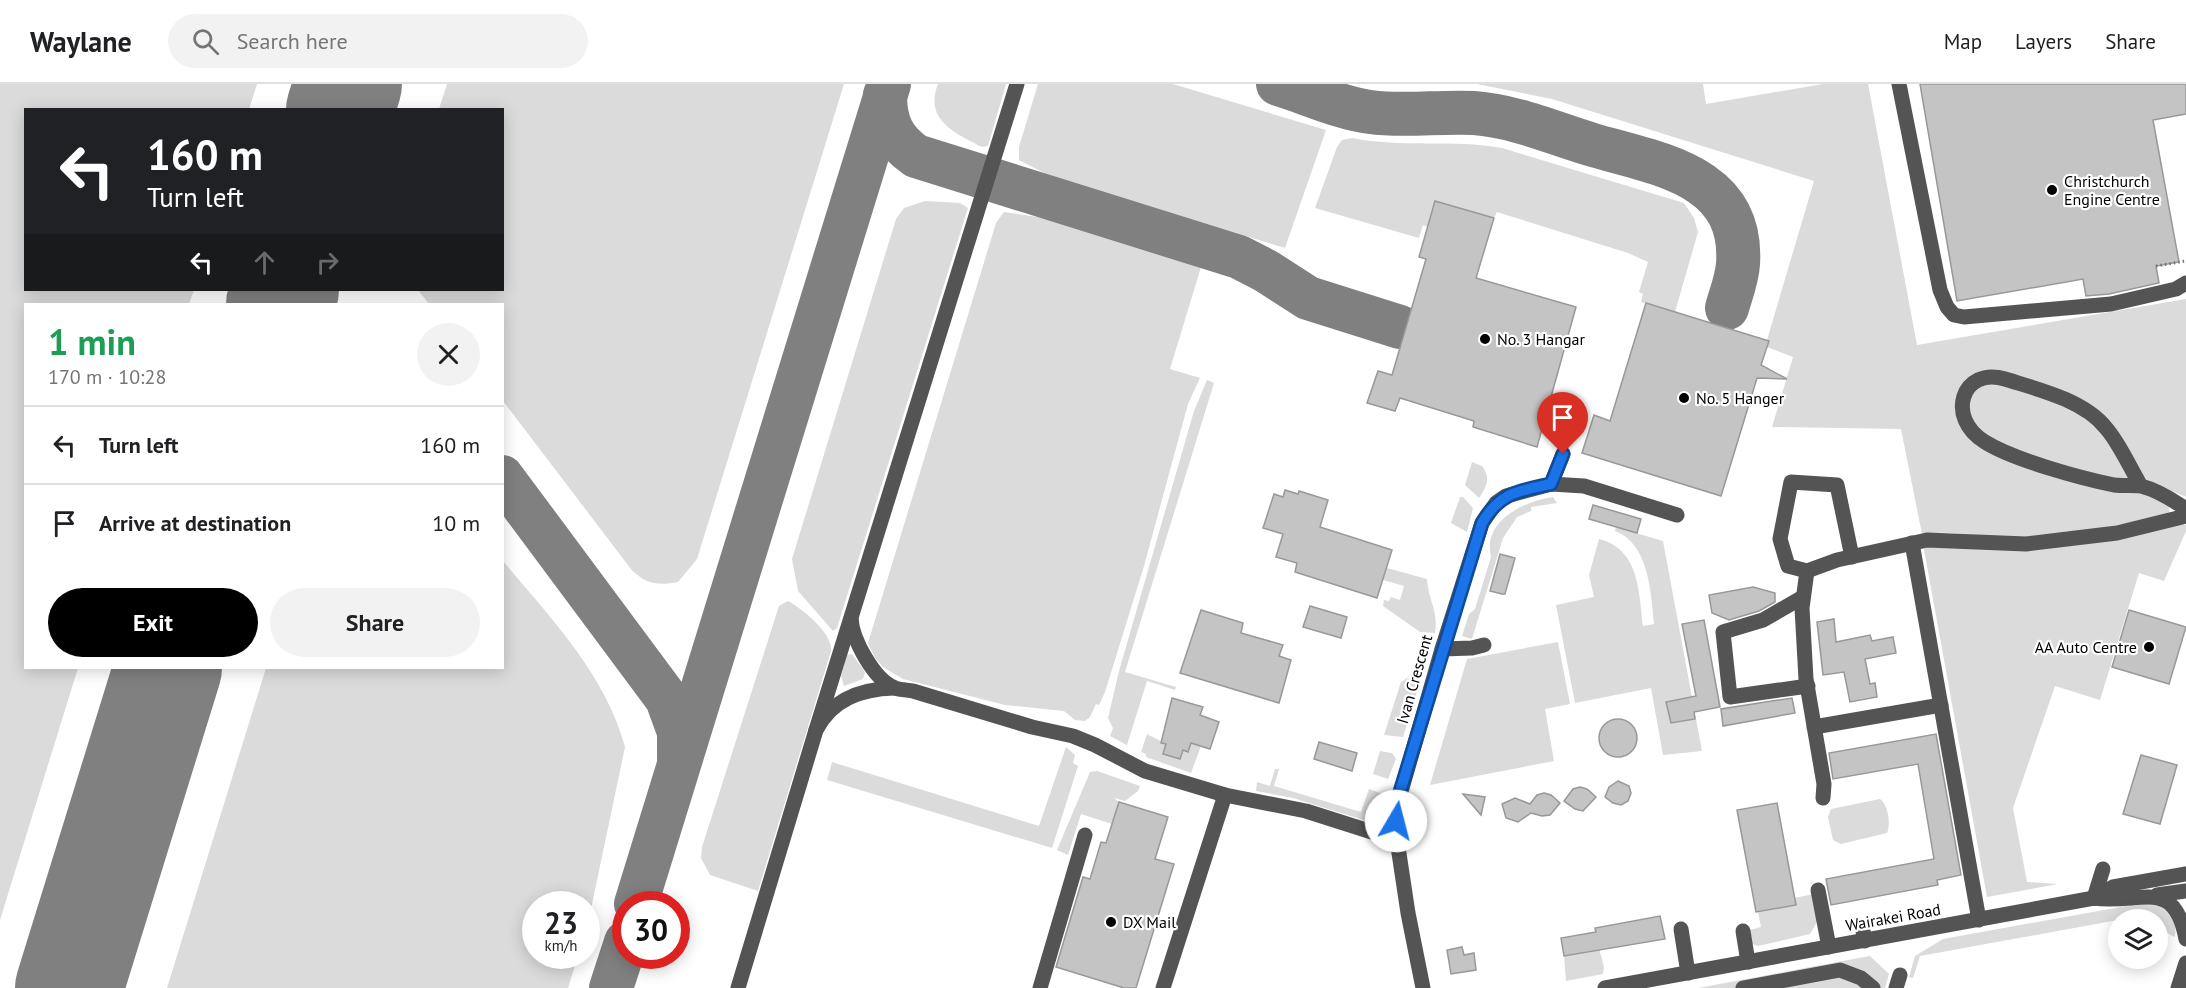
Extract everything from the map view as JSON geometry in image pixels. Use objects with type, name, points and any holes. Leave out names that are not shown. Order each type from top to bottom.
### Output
[{"type":"street","points":[[738,988],[1017,84]]},
{"type":"street","points":[[1899,84],[1915,155],[1933,264],[1947,307],[1954,315],[1964,317],[2111,304],[2166,292],[2186,283]]},
{"type":"street","points":[[2141,486],[2108,429],[2095,417],[2064,400],[1994,376],[1976,382],[1965,395],[1961,406],[1964,420],[1976,436],[1994,447],[2058,471],[2110,484],[2141,486],[2186,508]]},
{"type":"street","points":[[1551,484],[1563,454]]},
{"type":"street","points":[[1852,557],[1837,484],[1791,482],[1780,539],[1788,566],[1807,572],[1852,557],[1912,543],[1947,539],[2036,543],[2117,533],[2186,516]]},
{"type":"street","name":"Ivan Crescent","points":[[1423,988],[1397,840],[1396,808],[1442,648],[1482,523],[1488,513],[1506,496],[1551,484],[1584,486],[1677,515]]},
{"type":"street","points":[[1912,543],[1979,920]]},
{"type":"street","points":[[1807,572],[1803,597],[1808,686],[1824,784],[1823,798]]},
{"type":"street","points":[[1803,597],[1763,620],[1724,632],[1730,697],[1808,686]]},
{"type":"street","points":[[851,616],[854,637],[865,658],[894,688]]},
{"type":"street","points":[[1442,648],[1472,648],[1484,645]]},
{"type":"street","points":[[816,730],[826,713],[851,696],[869,690],[894,688],[913,691],[1032,727],[1073,736],[1145,771],[1225,795],[1306,811],[1397,840]]},
{"type":"street","points":[[1814,727],[1941,705]]},
{"type":"street","points":[[1163,988],[1225,795]]},
{"type":"street","points":[[1040,988],[1085,835]]},
{"type":"street","points":[[2103,869],[2094,898],[2115,901],[2186,891]]},
{"type":"street","name":"Wairakei Road","points":[[1605,988],[1829,947],[1863,933],[1979,920],[2094,898],[2113,887],[2186,874]]},
{"type":"street","points":[[1818,890],[1829,947]]},
{"type":"street","points":[[2157,895],[2165,899],[2177,911],[2186,939]]},
{"type":"street","points":[[1681,929],[1688,973]]},
{"type":"street","points":[[1743,931],[1748,962]]},
{"type":"street","points":[[2178,988],[2186,963]]},
{"type":"street","points":[[1743,988],[1840,970],[1849,972],[1873,988]]},
{"type":"path","points":[[2156,266],[2186,261]]},
{"type":"shaded area","points":[[0,84],[257,84],[249,108],[24,108],[24,291],[194,291],[189,303],[24,303],[24,669],[78,669],[0,920]]},
{"type":"shaded area","points":[[447,84],[844,84],[697,559],[678,582],[652,583],[641,578],[631,569],[504,402],[504,303],[428,303],[419,291],[504,291],[504,108],[439,108]]},
{"type":"shaded area","points":[[938,84],[1006,84],[988,146],[982,147],[945,124],[935,107]]},
{"type":"shaded area","points":[[1038,84],[1173,84],[1326,130],[1285,248],[1052,177],[1019,160],[1019,147]]},
{"type":"shaded area","points":[[1477,84],[1703,84],[1706,104],[1823,84],[1868,84],[1917,345],[2186,299],[2186,497],[2172,491],[2168,503],[2170,514],[2073,533],[2014,537],[1922,534],[1901,429],[1772,427],[1793,357],[1767,347],[1767,340],[1814,181],[1552,99]]},
{"type":"shaded area","points":[[1352,138],[1390,143],[1464,144],[1502,148],[1684,203],[1694,218],[1698,232],[1675,312],[1641,302],[1643,294],[1639,292],[1648,262],[1628,253],[1497,212],[1494,218],[1435,201],[1428,227],[1423,225],[1419,238],[1315,208],[1337,147],[1342,140]]},
{"type":"shaded area","points":[[925,201],[960,203],[968,208],[837,628],[833,631],[798,591],[792,559],[896,219],[904,208]]},
{"type":"shaded area","points":[[1004,212],[1044,218],[1201,267],[1170,369],[1200,378],[1188,404],[1144,566],[1105,692],[1099,705],[1096,704],[1090,717],[1085,721],[1075,720],[1064,711],[1005,705],[903,679],[883,667],[875,658],[868,643],[996,223]]},
{"type":"shaded area","points":[[1207,380],[1214,383],[1125,672],[1176,687],[1175,690],[1147,681],[1127,745],[1110,736],[1113,728],[1108,718],[1119,671],[1194,411]]},
{"type":"shaded area","points":[[1472,462],[1482,466],[1487,478],[1486,486],[1479,498],[1465,485]]},
{"type":"shaded area","points":[[1460,497],[1463,497],[1473,508],[1467,532],[1451,523]]},
{"type":"shaded area","points":[[1553,497],[1557,503],[1531,507],[1531,511],[1517,517],[1503,538],[1472,639],[1462,636],[1469,614],[1475,609],[1491,557],[1490,544],[1493,533],[1499,523],[1518,508]]},
{"type":"shaded area","points":[[2176,523],[2186,525],[2186,531],[2164,581],[2139,573],[2100,700],[2055,686],[2013,808],[2027,882],[2058,884],[1987,897],[1923,544],[1991,548]]},
{"type":"shaded area","points":[[1616,527],[1663,541],[1702,751],[1663,755],[1651,688],[1575,703],[1556,605],[1594,597],[1589,575],[1599,539],[1612,544],[1629,562],[1638,586],[1643,626],[1654,624],[1649,585],[1641,558],[1635,546],[1615,531]]},
{"type":"shaded area","points":[[504,562],[557,625],[590,671],[605,695],[625,747],[595,891],[522,891],[522,969],[574,969],[568,988],[167,988],[266,669],[504,669]]},
{"type":"shaded area","points":[[1387,568],[1427,579],[1436,619],[1435,633],[1420,632],[1383,606],[1384,600],[1389,601],[1391,597],[1400,600],[1404,586],[1383,580]]},
{"type":"shaded area","points":[[788,601],[822,629],[831,651],[758,891],[710,875],[701,858],[702,847],[779,606]]},
{"type":"shaded area","points":[[1558,642],[1570,704],[1545,709],[1554,761],[1430,785],[1467,659]]},
{"type":"shaded area","points":[[852,654],[865,672],[863,679],[844,686],[841,676],[847,655]]},
{"type":"shaded area","points":[[1407,678],[1415,680],[1419,685],[1403,737],[1384,735],[1401,682]]},
{"type":"shaded area","points":[[1147,734],[1166,744],[1163,754],[1180,759],[1183,750],[1191,743],[1201,746],[1191,773],[1146,757],[1146,754],[1141,752]]},
{"type":"shaded area","points":[[1066,747],[1075,755],[1073,763],[1078,766],[1052,848],[827,780],[832,762],[1039,826]]},
{"type":"shaded area","points":[[1380,751],[1392,753],[1396,759],[1388,779],[1373,774]]},
{"type":"shaded area","points":[[1275,769],[1279,769],[1274,786],[1361,812],[1369,789],[1386,795],[1380,815],[1370,822],[1293,798],[1256,791],[1257,782],[1270,786]]},
{"type":"shaded area","points":[[1097,771],[1140,786],[1138,791],[1125,801],[1114,798],[1119,802],[1112,824],[1081,814],[1068,855],[1057,850],[1090,772]]},
{"type":"shaded area","points":[[1880,799],[1888,815],[1887,833],[1841,844],[1833,840],[1828,817],[1831,809]]},
{"type":"shaded area","points":[[1814,894],[1817,922],[1810,934],[1758,946],[1752,944],[1750,930],[1761,927],[1758,912],[1795,905],[1794,898]]},
{"type":"shaded area","points":[[2148,902],[2164,909],[2109,909]]},
{"type":"shaded area","points":[[2108,909],[2108,922],[1920,956],[1913,978],[1909,977],[1915,956],[1943,939]]},
{"type":"shaded area","points":[[2168,913],[2175,930],[2175,937],[2168,933]]},
{"type":"shaded area","points":[[1599,948],[1604,967],[1603,974],[1566,981],[1564,956]]},
{"type":"shaded area","points":[[1870,956],[1889,974],[1885,988],[1698,988]]},
{"type":"building","name":"Christchurch Engine Centre","points":[[1920,84],[2186,84],[2186,114],[2153,120],[2179,262],[2156,266],[2159,283],[2109,294],[2086,296],[2083,279],[1957,301]]},
{"type":"building","name":"No. 3 Hangar","points":[[1435,201],[1494,218],[1476,278],[1576,307],[1537,447],[1473,427],[1474,421],[1400,398],[1395,411],[1367,403],[1378,371],[1392,375],[1426,259],[1419,257]]},
{"type":"building","name":"No. 5 Hanger","points":[[1646,303],[1769,341],[1761,365],[1787,379],[1757,378],[1721,496],[1582,453],[1594,415],[1610,421]]},
{"type":"building","points":[[1285,490],[1298,494],[1299,491],[1328,500],[1320,527],[1392,550],[1377,598],[1295,572],[1297,563],[1276,557],[1283,534],[1263,528],[1274,494],[1283,497]]},
{"type":"building","points":[[1593,505],[1641,519],[1637,533],[1589,519]]},
{"type":"building","points":[[1500,554],[1515,558],[1505,594],[1490,591]]},
{"type":"building","points":[[1753,587],[1775,593],[1775,602],[1759,611],[1729,620],[1712,613],[1709,595]]},
{"type":"building","points":[[1310,606],[1347,617],[1341,638],[1303,627]]},
{"type":"building","points":[[1201,610],[1243,623],[1241,633],[1283,645],[1279,656],[1291,660],[1279,703],[1180,673]]},
{"type":"building","name":"AA Auto Centre","points":[[2129,610],[2186,627],[2169,684],[2112,667]]},
{"type":"building","points":[[1834,619],[1836,642],[1870,635],[1872,641],[1893,637],[1896,653],[1865,659],[1870,684],[1875,683],[1877,697],[1850,702],[1844,672],[1823,675],[1817,622]]},
{"type":"building","points":[[1704,620],[1720,707],[1694,712],[1695,719],[1671,723],[1666,702],[1696,696],[1682,624]]},
{"type":"building","points":[[1172,698],[1203,707],[1200,715],[1219,722],[1210,749],[1191,743],[1188,752],[1183,750],[1180,759],[1163,754],[1166,744],[1161,743]]},
{"type":"building","points":[[1792,698],[1795,713],[1723,726],[1721,709]]},
{"type":"building","points":[[1618,719],[1631,725],[1637,738],[1631,751],[1618,757],[1605,751],[1599,738],[1605,725]]},
{"type":"building","points":[[1936,734],[1961,875],[1937,880],[1938,885],[1831,905],[1826,879],[1934,859],[1918,764],[1833,779],[1829,753]]},
{"type":"building","points":[[1319,742],[1357,753],[1352,771],[1314,759]]},
{"type":"building","points":[[2141,755],[2177,765],[2160,824],[2123,814]]},
{"type":"building","points":[[1618,781],[1629,786],[1631,793],[1628,801],[1621,805],[1605,797],[1609,787]]},
{"type":"building","points":[[1580,787],[1587,789],[1596,797],[1583,811],[1575,809],[1564,801],[1573,789]]},
{"type":"building","points":[[1544,793],[1551,795],[1560,803],[1550,815],[1542,816],[1531,813],[1518,822],[1506,818],[1502,804],[1515,798],[1530,804],[1537,795]]},
{"type":"building","points":[[1463,794],[1485,797],[1481,815]]},
{"type":"building","name":"DX Mail","points":[[1119,802],[1168,817],[1155,859],[1174,864],[1136,988],[1124,988],[1056,967],[1083,877],[1090,879],[1101,842],[1106,843]]},
{"type":"building","points":[[1777,803],[1796,905],[1756,912],[1737,810]]},
{"type":"building","points":[[1660,916],[1665,939],[1564,956],[1561,938],[1596,932],[1595,928]]},
{"type":"building","points":[[1462,947],[1464,955],[1474,953],[1476,970],[1451,974],[1447,950]]},
{"type":"taxiway","points":[[640,891],[889,84]]},
{"type":"taxiway","points":[[1278,84],[1335,104],[1370,112],[1474,113],[1504,118],[1644,159],[1692,178],[1712,192],[1727,211],[1736,234],[1738,264],[1727,308]]},
{"type":"taxiway","points":[[885,95],[885,105],[892,130],[901,144],[916,156],[1239,257],[1308,298],[1400,327]]},
{"type":"taxiway","points":[[504,480],[667,699],[679,732],[679,758]]},
{"type":"taxiway","points":[[611,988],[617,969]]},
{"type":"runway","points":[[341,108],[348,84]]},
{"type":"runway","points":[[280,303],[285,291]]},
{"type":"runway","points":[[69,988],[168,669]]},
{"type":"place","name":"Christchurch Engine Centre","points":[[2052,190]]},
{"type":"place","name":"No. 3 Hangar","points":[[1485,339]]},
{"type":"place","name":"No. 5 Hanger","points":[[1684,398]]},
{"type":"place","name":"AA Auto Centre","points":[[2149,647]]},
{"type":"place","name":"DX Mail","points":[[1111,922]]},
{"type":"route","points":[[1396,821],[1399,795],[1482,523],[1488,513],[1506,496],[1551,484],[1563,454]]}]
